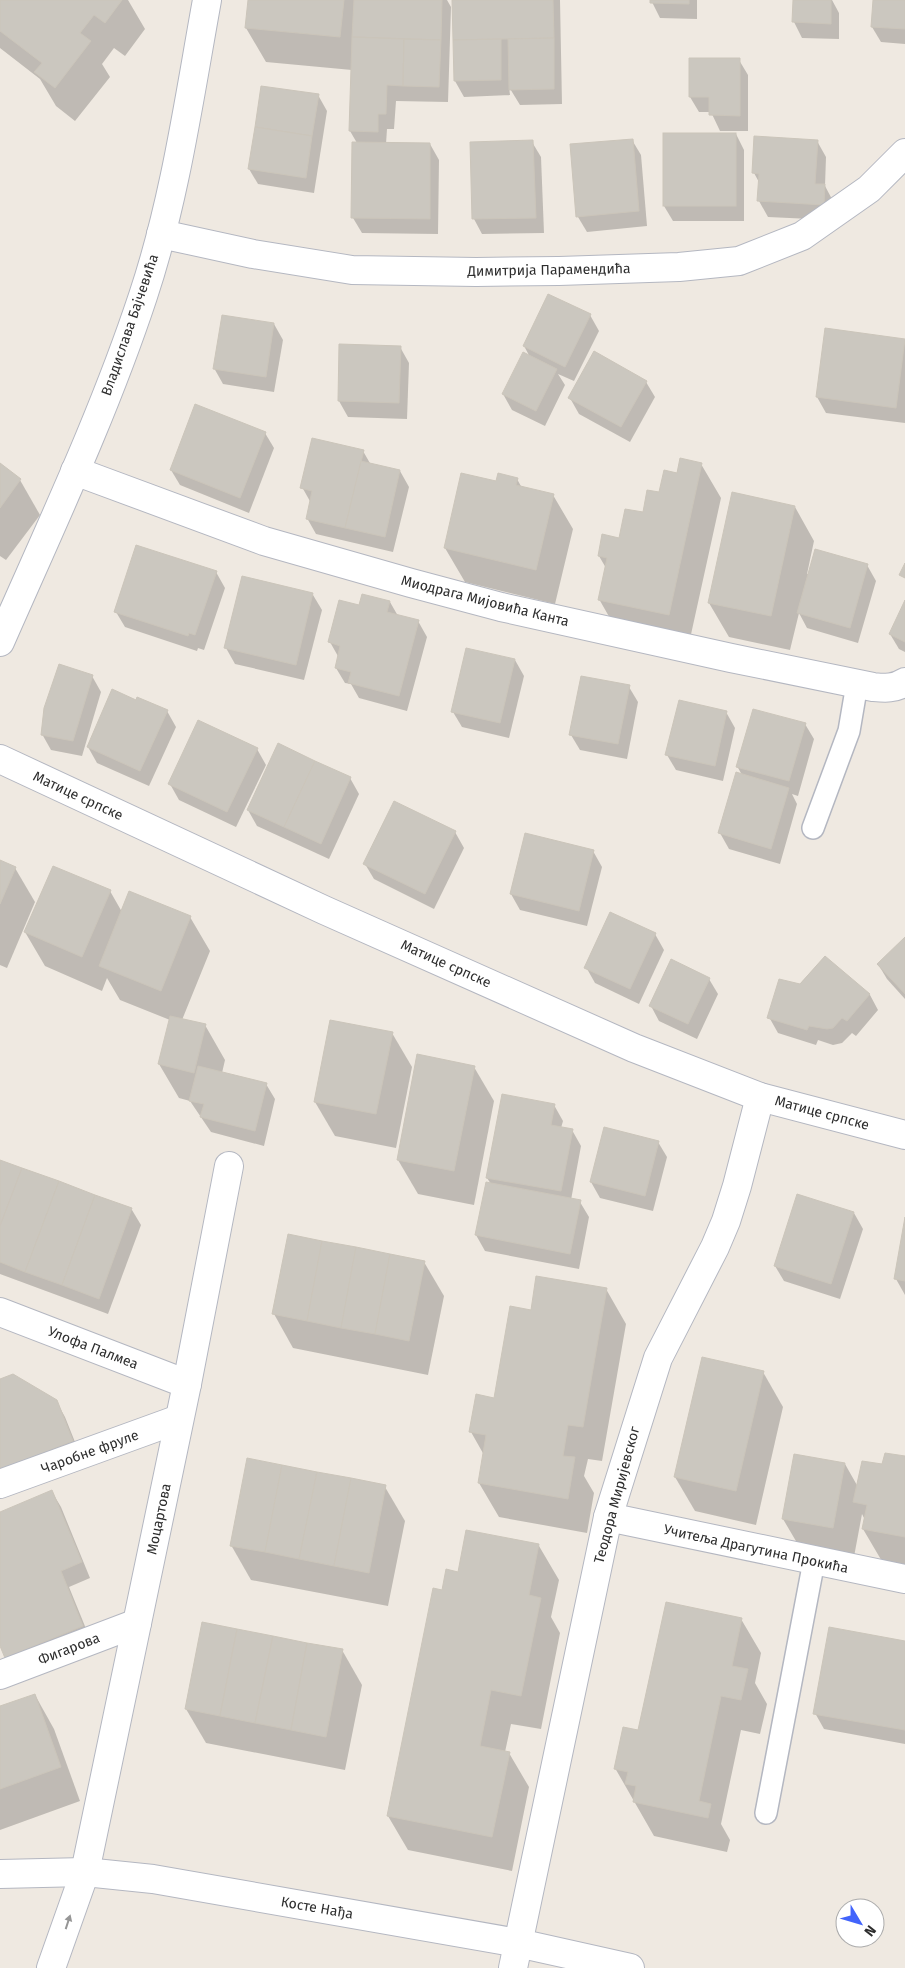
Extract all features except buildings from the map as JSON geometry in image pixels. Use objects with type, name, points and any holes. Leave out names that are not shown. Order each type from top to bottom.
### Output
[{"type":"street","name":"Владислава Бајчевића","points":[[1,637],[75,471],[118,366],[143,296],[161,234],[181,144],[207,0]]},
{"type":"street","name":"Димитрија Парамендића","points":[[161,234],[253,254],[352,270],[559,271],[679,267],[739,261],[802,236],[869,189],[905,153]]},
{"type":"street","name":"Миодрага Мијовића Канта","points":[[75,471],[264,541],[502,607],[857,684],[887,688],[898,687],[905,682]]},
{"type":"street","name":"Матице српске","points":[[0,759],[350,922],[634,1048],[760,1097],[905,1135]]},
{"type":"street","name":"Теодора Миријевског","points":[[516,1956],[608,1517],[658,1358],[715,1247],[726,1221],[760,1097]]},
{"type":"street","name":"Моцартова","points":[[52,1968],[85,1872],[179,1419],[229,1166]]},
{"type":"street","name":"Улофа Палмеа","points":[[0,1312],[186,1384]]},
{"type":"street","name":"Чаробне фруле","points":[[0,1484],[179,1419]]},
{"type":"street","name":"Учитеља Драгутина Прокића","points":[[608,1517],[905,1579]]},
{"type":"street","name":"Фигарова","points":[[0,1675],[137,1623]]},
{"type":"street","name":"Косте Нађа","points":[[0,1874],[85,1872],[153,1879],[516,1956],[630,1968]]},
{"type":"lane","points":[[813,828],[849,731],[857,684]]},
{"type":"lane","points":[[766,1813],[814,1561]]}]
